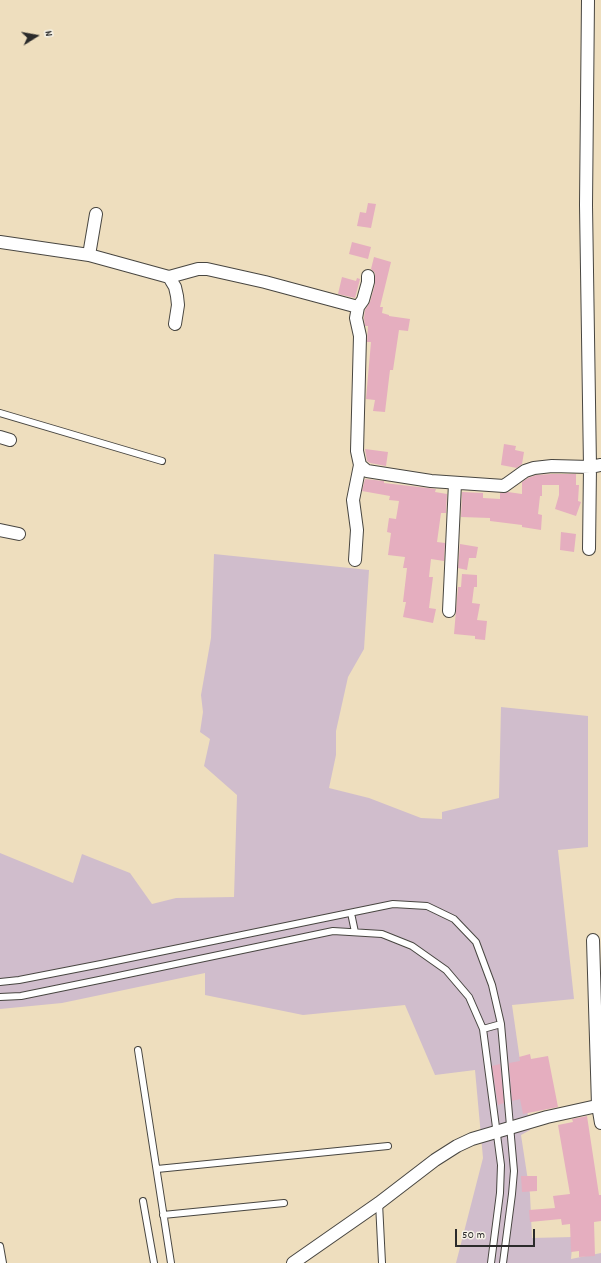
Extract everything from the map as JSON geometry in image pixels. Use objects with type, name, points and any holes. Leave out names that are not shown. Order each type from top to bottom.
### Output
[{"type":"street","points":[[588,0],[586,205],[596,466],[589,549]]},
{"type":"street","points":[[89,254],[96,214]]},
{"type":"street","points":[[0,242],[89,254],[169,276],[198,269],[207,269],[265,282],[358,307]]},
{"type":"street","points":[[169,276],[177,296],[178,305],[175,324]]},
{"type":"street","points":[[355,560],[357,530],[353,500],[360,465],[357,451],[360,336],[356,318],[358,307],[363,300],[368,282],[368,276]]},
{"type":"street","points":[[360,465],[367,471],[375,473],[455,483],[504,486],[525,471],[534,468],[552,466],[596,466]]},
{"type":"street","points":[[448,611],[455,483]]},
{"type":"street","points":[[0,530],[19,534]]},
{"type":"street","points":[[593,940],[599,1105],[601,1123]]},
{"type":"street","points":[[293,1263],[379,1203],[435,1160],[472,1139],[547,1116],[599,1105]]},
{"type":"lane","points":[[0,414],[162,461]]},
{"type":"lane","points":[[0,982],[19,980],[102,964],[393,904],[428,906],[454,918],[476,942],[492,985],[501,1024],[514,1171],[504,1263]]},
{"type":"lane","points":[[351,913],[355,932]]},
{"type":"lane","points":[[0,997],[21,996],[82,984],[333,931],[382,934],[412,946],[446,970],[469,997],[483,1029],[501,1165],[500,1193],[491,1263]]},
{"type":"lane","points":[[483,1029],[501,1024]]},
{"type":"lane","points":[[138,1050],[171,1263]]},
{"type":"lane","points":[[157,1169],[388,1146]]},
{"type":"lane","points":[[143,1201],[154,1263]]},
{"type":"lane","points":[[163,1215],[284,1203]]},
{"type":"lane","points":[[379,1203],[382,1263]]},
{"type":"lane","points":[[0,1246],[3,1263]]},
{"type":"shaded area","points":[[214,554],[369,570],[364,649],[348,677],[336,731],[336,755],[329,788],[369,798],[421,818],[442,819],[442,812],[499,798],[501,707],[588,716],[588,847],[558,850],[574,999],[512,1005],[530,1130],[521,1135],[530,1194],[532,1238],[573,1237],[571,1259],[601,1253],[601,1263],[456,1263],[483,1158],[475,1070],[435,1075],[405,1005],[303,1015],[205,995],[205,973],[62,1003],[0,1009],[0,853],[73,883],[82,854],[130,873],[152,904],[176,898],[234,897],[237,795],[204,766],[210,739],[200,732],[203,712],[201,695],[211,638]]},
{"type":"building","points":[[368,203],[376,204],[371,228],[357,226],[360,212],[366,213]]},
{"type":"building","points":[[352,242],[371,247],[368,259],[349,254]]},
{"type":"building","points":[[374,257],[391,262],[380,307],[383,307],[382,313],[389,316],[410,319],[408,331],[399,330],[393,370],[390,370],[385,412],[373,411],[375,400],[366,399],[371,342],[367,342],[368,326],[365,326],[364,318],[365,310],[370,302],[375,284],[375,273],[371,269]]},
{"type":"building","points":[[342,277],[356,281],[357,278],[360,279],[355,298],[338,294]]},
{"type":"building","points":[[504,444],[516,446],[515,450],[524,452],[522,464],[517,468],[501,465]]},
{"type":"building","points":[[365,449],[388,452],[386,466],[367,461]]},
{"type":"building","points":[[576,474],[576,485],[579,485],[578,501],[581,502],[576,516],[555,509],[559,495],[559,485],[542,485],[542,496],[540,496],[538,514],[542,515],[541,530],[522,527],[522,525],[490,521],[490,518],[461,517],[462,492],[483,493],[483,498],[500,499],[500,493],[508,492],[522,494],[522,482],[528,478],[536,475]]},
{"type":"building","points":[[365,479],[384,481],[384,483],[436,489],[435,492],[447,494],[446,513],[441,513],[437,542],[445,543],[444,561],[431,559],[429,577],[433,577],[429,608],[436,609],[433,623],[403,617],[406,602],[403,602],[407,568],[403,568],[405,557],[388,555],[391,533],[387,532],[389,518],[396,519],[399,501],[389,500],[390,496],[362,491]]},
{"type":"building","points":[[561,532],[576,534],[574,552],[560,550]]},
{"type":"building","points":[[460,544],[478,547],[476,558],[469,558],[467,570],[458,568]]},
{"type":"building","points":[[462,574],[477,575],[477,587],[474,587],[472,603],[480,604],[477,620],[487,621],[485,640],[475,639],[475,636],[454,634],[458,587],[461,587]]},
{"type":"building","points":[[530,1054],[531,1059],[548,1056],[558,1107],[523,1114],[520,1099],[512,1101],[509,1063],[520,1061],[519,1057]]},
{"type":"building","points":[[500,1064],[504,1103],[498,1105],[492,1066]]},
{"type":"building","points":[[587,1116],[599,1195],[601,1195],[601,1221],[594,1222],[595,1256],[579,1257],[579,1251],[571,1252],[570,1224],[562,1225],[561,1219],[530,1222],[529,1210],[555,1208],[553,1196],[570,1194],[558,1125],[573,1122],[572,1119]]},
{"type":"building","points":[[521,1176],[537,1176],[537,1191],[522,1192]]}]
